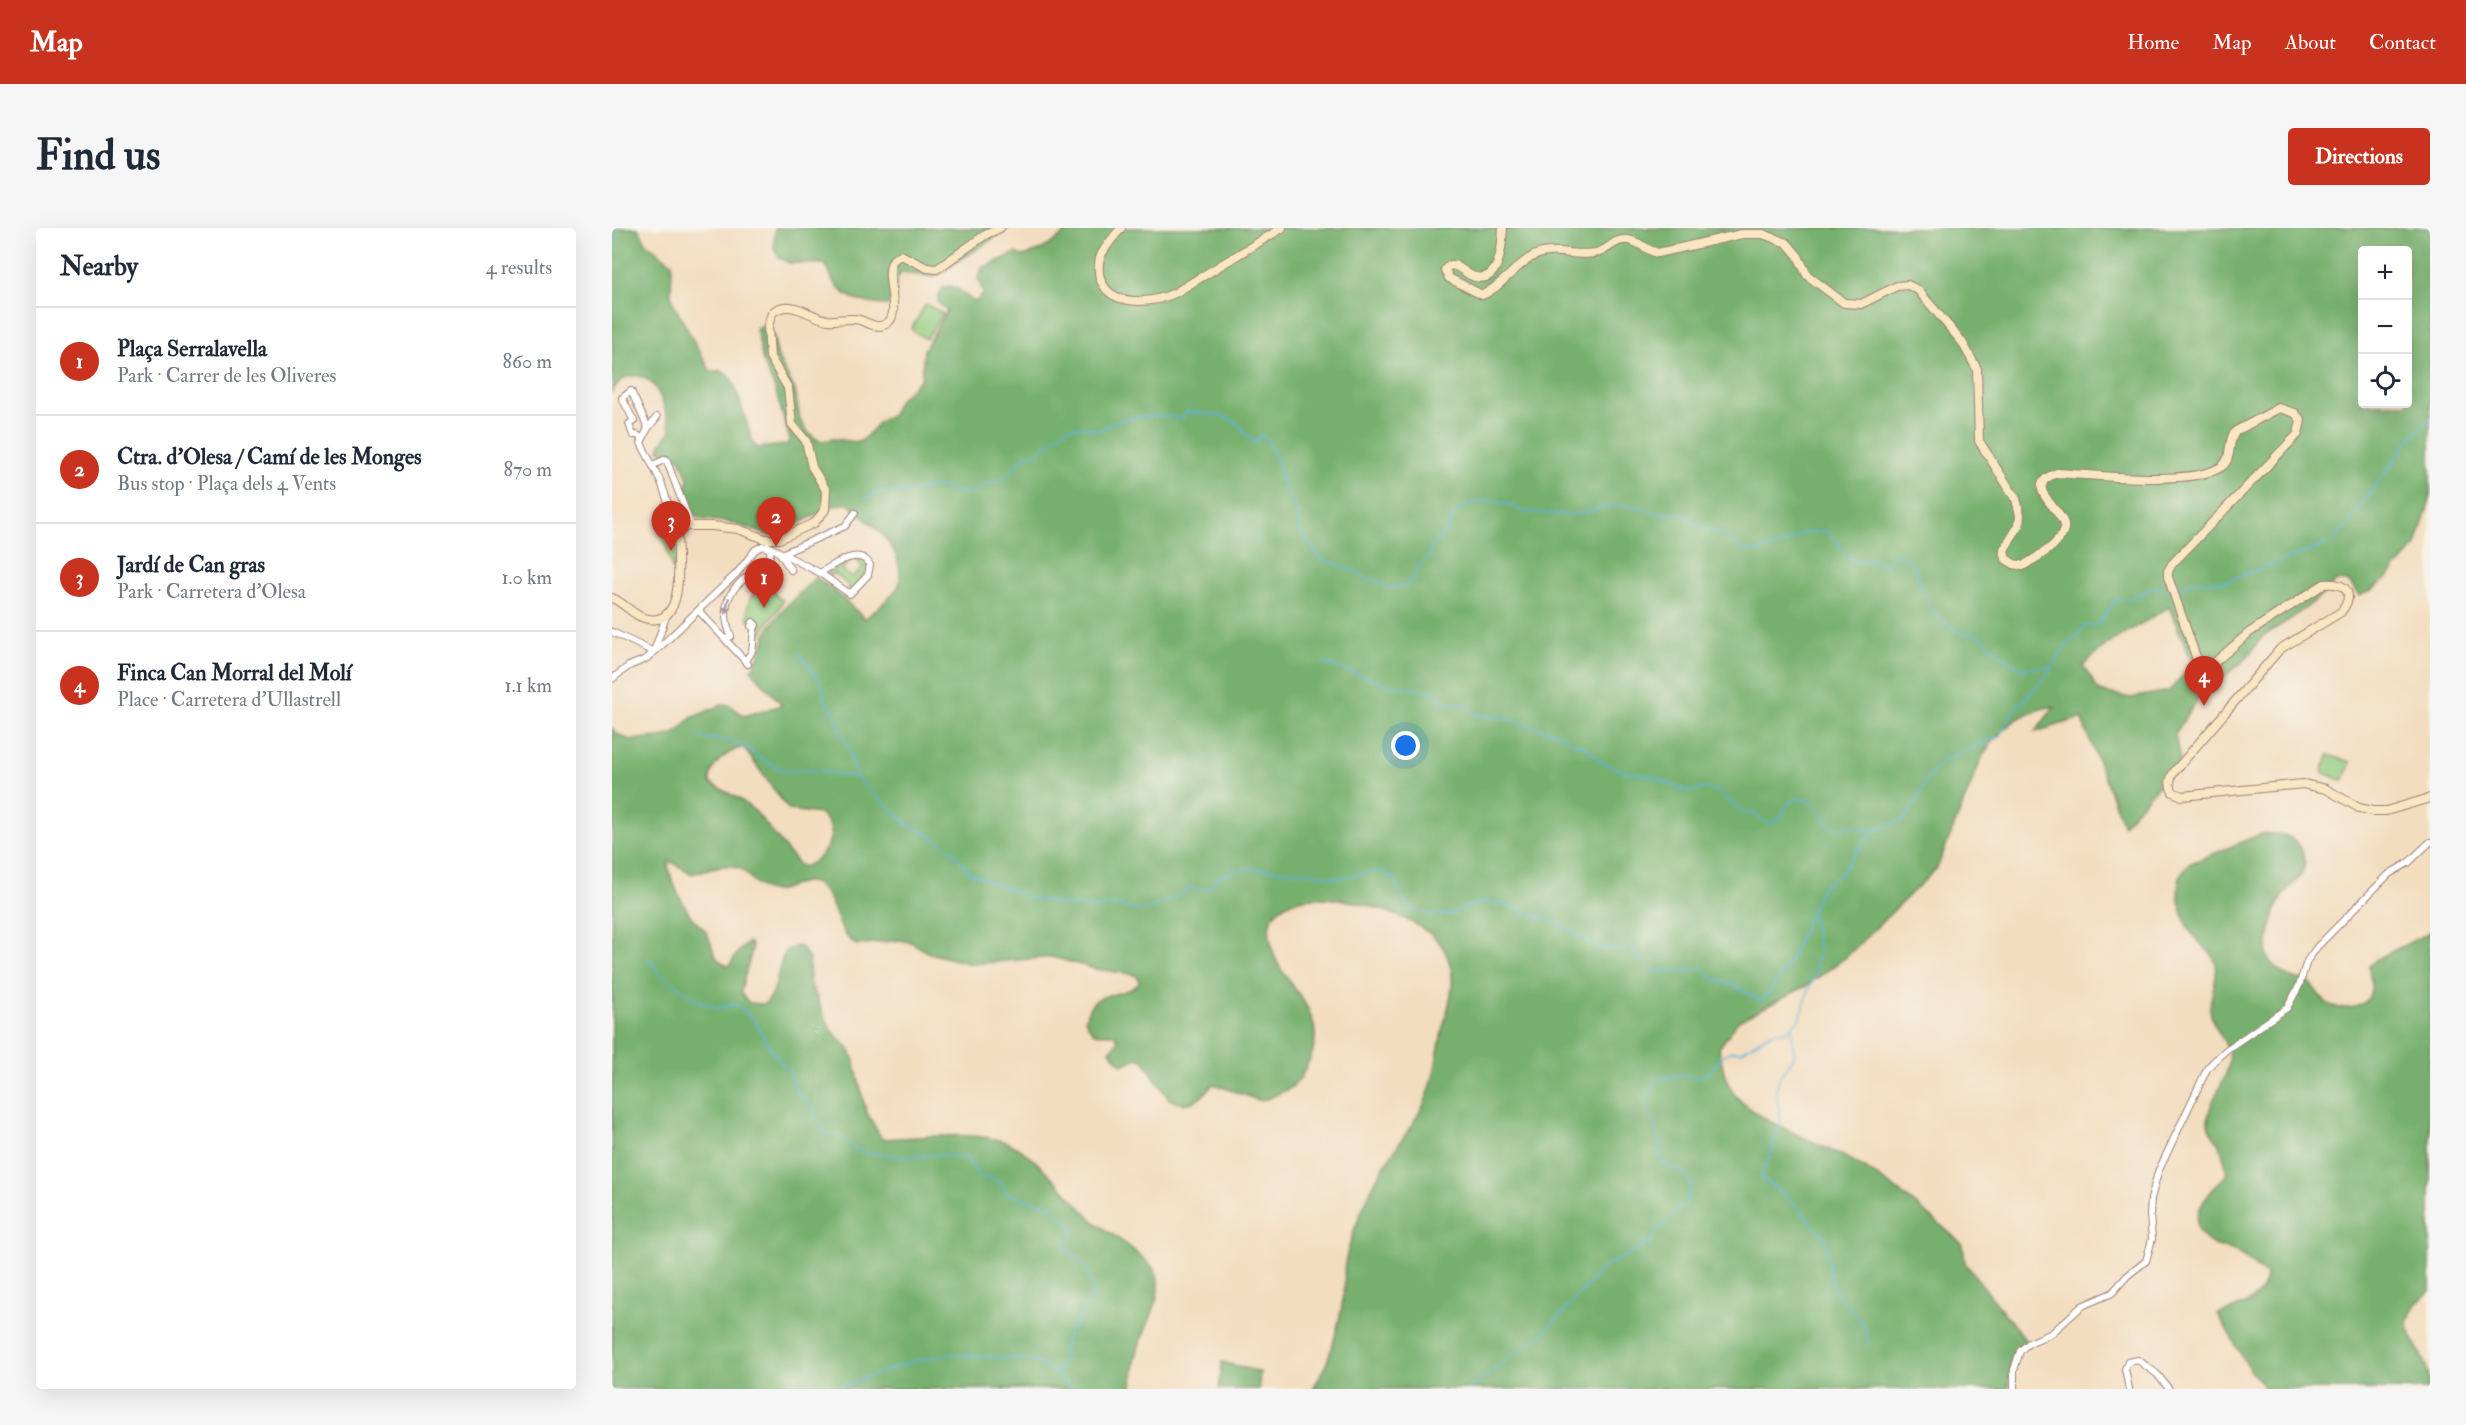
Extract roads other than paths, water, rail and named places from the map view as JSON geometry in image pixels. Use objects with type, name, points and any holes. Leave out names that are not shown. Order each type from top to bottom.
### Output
[{"type":"street","points":[[678,532],[691,525],[727,527],[759,537],[779,539],[796,533],[818,520],[823,514],[827,503],[825,490],[812,467],[808,445],[792,424],[788,388],[770,357],[769,317],[775,310],[783,307],[804,310],[828,320],[852,319],[878,326],[890,321],[893,314],[889,270],[894,259],[901,255],[927,268],[937,268],[985,235],[1000,228]]},
{"type":"street","points":[[1121,228],[1101,258],[1098,270],[1100,277],[1105,288],[1114,296],[1127,300],[1151,300],[1175,293],[1282,228]]},
{"type":"street","points":[[1503,228],[1501,257],[1492,271],[1474,277],[1453,265],[1448,266],[1445,270],[1449,278],[1482,295],[1489,292],[1521,264],[1541,252],[1599,252],[1619,241],[1628,239],[1648,251],[1658,253],[1752,233],[1787,243],[1794,248],[1807,275],[1844,303],[1861,304],[1897,286],[1908,285],[1918,290],[1962,342],[1977,369],[1979,441],[2016,499],[2020,515],[2019,525],[2004,550],[2006,559],[2014,564],[2023,566],[2061,536],[2064,527],[2063,519],[2043,497],[2044,483],[2050,476],[2057,473],[2187,477],[2222,466],[2229,459],[2232,435],[2236,430],[2279,408],[2295,413],[2301,420],[2298,434],[2172,564],[2168,577],[2196,657],[2202,663],[2207,664],[2214,663],[2250,632],[2324,584],[2336,583],[2344,587],[2349,595],[2347,603],[2341,612],[2280,650],[2174,772],[2170,778],[2173,792],[2182,796],[2303,784],[2326,789],[2359,808],[2373,811],[2386,811],[2430,798]]},
{"type":"street","points":[[642,438],[633,435],[629,424],[634,421],[622,398],[631,392],[648,428]]},
{"type":"street","points":[[654,652],[679,579],[678,532],[653,465],[644,451],[642,438],[657,417]]},
{"type":"street","points":[[653,465],[666,459],[691,525]]},
{"type":"street","points":[[782,552],[845,526],[855,513]]},
{"type":"street","points":[[727,639],[731,636],[724,617],[729,594],[741,580],[769,559],[771,553],[759,537]]},
{"type":"street","points":[[612,679],[654,652],[737,573],[754,550],[762,546],[782,552],[820,573],[850,594],[868,575],[870,565],[864,557],[857,555],[820,573]]},
{"type":"street","points":[[782,552],[791,570]]},
{"type":"street","points":[[612,598],[647,619],[658,619],[667,614]]},
{"type":"street","points":[[699,611],[747,662],[753,650],[754,628]]},
{"type":"street","points":[[612,632],[654,652]]},
{"type":"street","points":[[2013,1389],[2014,1370],[2020,1351],[2029,1343],[2052,1333],[2082,1306],[2112,1293],[2127,1276],[2146,1261],[2152,1239],[2151,1199],[2157,1172],[2208,1067],[2226,1050],[2287,1008],[2299,986],[2307,961],[2317,947],[2389,874],[2420,853],[2430,842]]},
{"type":"street","points":[[2129,1389],[2126,1369],[2128,1362],[2138,1360],[2157,1374],[2169,1389]]},
{"type":"waterway","points":[[612,251],[619,228]]},
{"type":"waterway","points":[[864,498],[880,493],[917,491],[934,486],[942,486],[950,491],[973,493],[984,485],[1002,480],[1028,454],[1036,453],[1069,427],[1084,427],[1098,431],[1115,422],[1139,417],[1166,416],[1181,419],[1187,411],[1214,414],[1233,420],[1254,442],[1258,441],[1259,436],[1264,436],[1268,440],[1278,462],[1282,481],[1298,515],[1301,532],[1320,558],[1358,572],[1368,580],[1382,583],[1388,588],[1405,586],[1414,578],[1419,565],[1428,558],[1431,547],[1448,528],[1450,520],[1466,505],[1482,501],[1506,503],[1525,512],[1571,515],[1622,505],[1638,507],[1659,514],[1685,516],[1693,523],[1726,537],[1743,549],[1757,552],[1783,544],[1805,533],[1822,531],[1829,533],[1852,561],[1875,559],[1887,565],[1893,555],[1900,554],[1914,566],[1931,609],[1947,624],[1961,633],[1977,634],[2010,662],[2024,669],[2050,667]]},
{"type":"waterway","points":[[2177,591],[2190,581],[2223,582],[2331,543],[2348,524],[2410,439],[2430,419]]},
{"type":"waterway","points":[[1469,1389],[1547,1330],[1603,1268],[1651,1242],[1655,1233],[1683,1205],[1689,1196],[1691,1181],[1683,1173],[1667,1166],[1658,1153],[1660,1141],[1645,1102],[1655,1083],[1662,1078],[1681,1075],[1698,1077],[1708,1073],[1724,1055],[1731,1051],[1742,1051],[1771,1033],[1787,1031],[1800,1019],[1816,973],[1818,944],[1811,912],[1821,888],[1839,875],[1872,832],[1903,820],[1911,811],[1928,778],[1942,761],[2000,736],[2015,709],[2048,675],[2062,651],[2086,625],[2097,625],[2116,600],[2133,598],[2154,587],[2169,590]]},
{"type":"waterway","points":[[799,653],[817,677],[823,688],[824,698],[836,715],[856,775]]},
{"type":"waterway","points":[[1324,663],[1388,685],[1433,692],[1446,704],[1466,705],[1475,714],[1514,720],[1556,732],[1571,742],[1585,746],[1600,761],[1622,771],[1652,776],[1688,792],[1705,788],[1717,791],[1744,813],[1755,814],[1765,823],[1773,823],[1782,815],[1789,803],[1798,799],[1808,800],[1832,827],[1862,827],[1871,831]]},
{"type":"waterway","points":[[700,738],[726,740],[746,747],[762,760],[785,771],[813,770],[856,777],[907,824],[931,836],[954,852],[970,873],[1031,898],[1069,906],[1096,908],[1118,905],[1134,910],[1146,910],[1182,894],[1191,887],[1195,890],[1209,888],[1219,876],[1245,868],[1307,872],[1337,878],[1380,871],[1393,878],[1403,899],[1414,911],[1430,915],[1451,914],[1473,904],[1487,902],[1504,904],[1557,923],[1594,946],[1632,952],[1654,971],[1660,972],[1667,969],[1682,972],[1701,968],[1715,980],[1732,984],[1759,1000],[1764,999],[1787,967],[1811,912]]},
{"type":"waterway","points":[[648,958],[659,973],[697,1000],[718,1008],[738,1006],[753,1019],[773,1052],[790,1073],[797,1093],[811,1105],[823,1132],[838,1135],[856,1150],[867,1153],[911,1157],[935,1155],[965,1157],[980,1177],[997,1180],[1007,1194],[1051,1206],[1073,1229],[1071,1240],[1064,1246],[1082,1261],[1094,1294],[1066,1338],[1058,1375]]},
{"type":"waterway","points":[[1792,1029],[1794,1057],[1780,1077],[1776,1089],[1781,1123],[1762,1179],[1793,1202],[1823,1235],[1835,1290],[1861,1321],[1865,1328],[1868,1345]]},
{"type":"waterway","points":[[832,1389],[915,1361],[949,1354],[1031,1360],[1052,1370],[1073,1389]]},
{"type":"waterway","points":[[731,1389],[735,1386],[758,1389]]},
{"type":"place","name":"Ctra. d'Olesa / Camí de les Monges","points":[[776,547]]},
{"type":"place","name":"Jardí de Can gras","points":[[671,551]]},
{"type":"place","name":"Plaça Serralavella","points":[[764,608]]},
{"type":"place","name":"Finca Can Morral del Molí","points":[[2204,706]]}]
